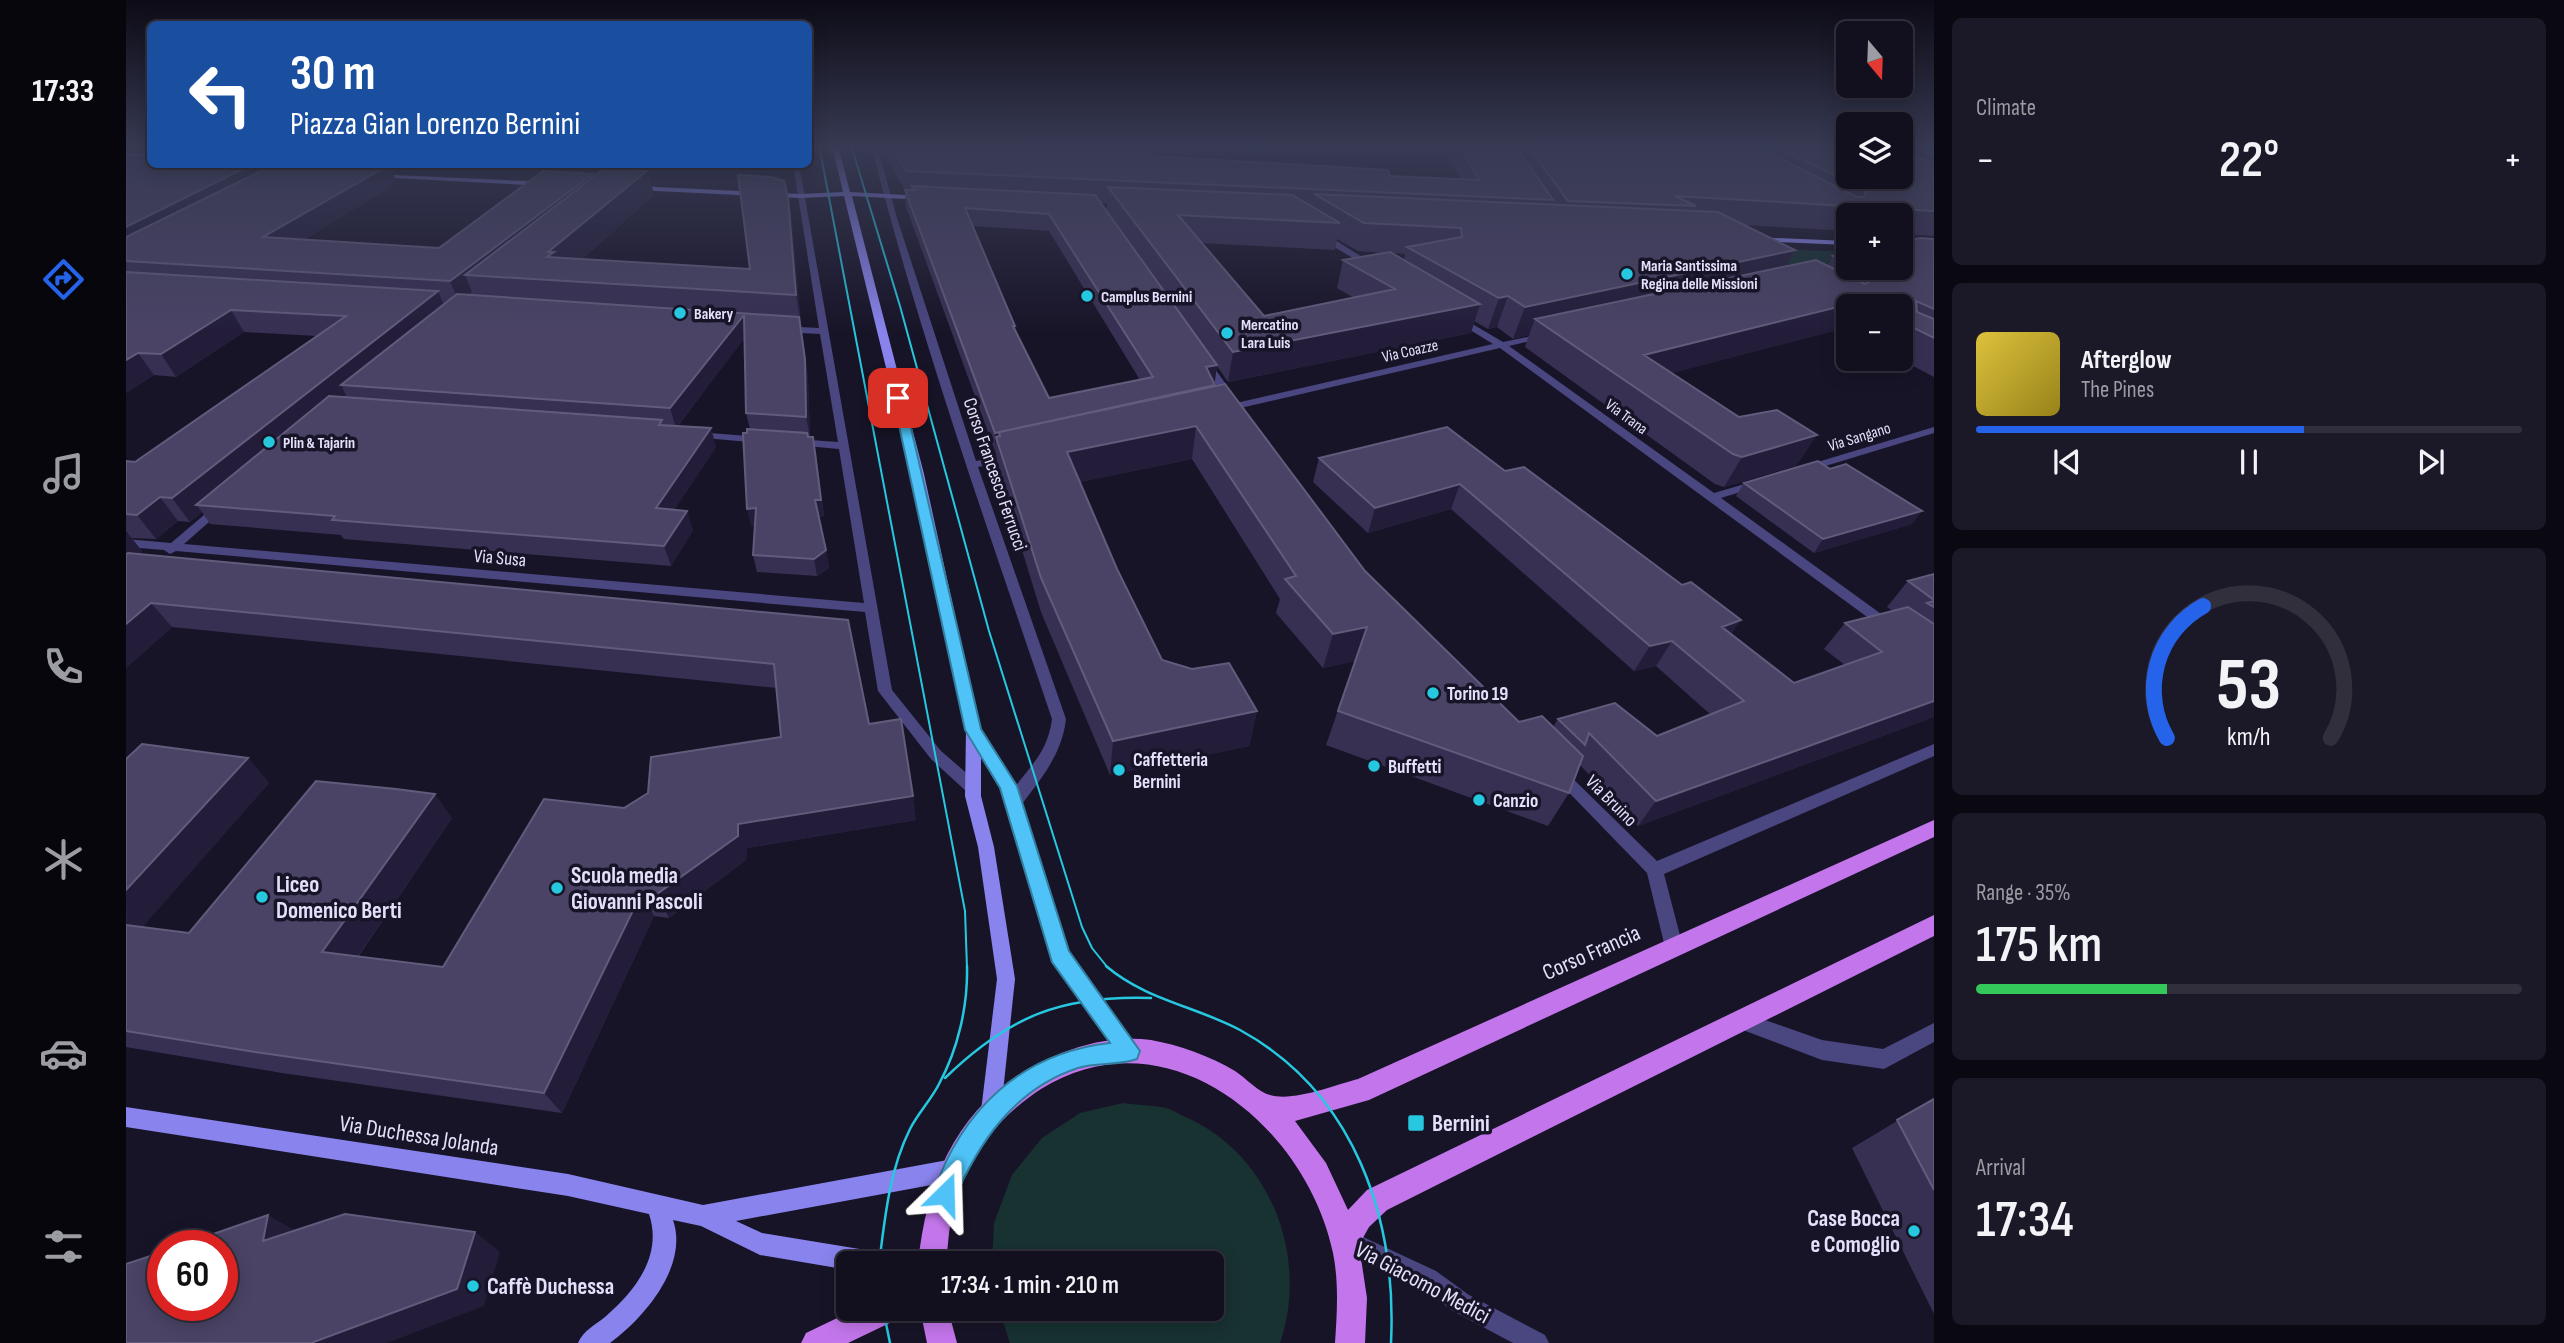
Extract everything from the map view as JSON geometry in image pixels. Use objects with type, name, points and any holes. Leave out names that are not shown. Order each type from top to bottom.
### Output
[{"type":"main road","name":"Corso Francia","points":[[1267,1108],[1298,1108],[1360,1091],[1934,828]]},
{"type":"main road","points":[[1346,1240],[1359,1217],[1377,1200],[1934,925]]},
{"type":"main road","points":[[933,1251],[937,1218],[953,1170],[991,1111],[1032,1078],[1079,1057],[1129,1051],[1182,1060],[1233,1083],[1267,1108],[1311,1160],[1331,1198],[1346,1240],[1354,1311],[1350,1343]]},
{"type":"main road","points":[[816,1343],[863,1321]]},
{"type":"main road","points":[[937,1321],[942,1343]]},
{"type":"street","points":[[803,208],[885,691],[936,755],[973,788]]},
{"type":"street","points":[[850,208],[918,474],[973,730],[973,788],[986,847],[1006,979],[1005,1009],[991,1111]]},
{"type":"street","name":"Corso Francesco Ferrucci","points":[[892,208],[972,465],[1059,719],[1059,735],[1052,752],[1013,803]]},
{"type":"street","points":[[1306,226],[1387,276]]},
{"type":"street","points":[[1747,238],[1836,242]]},
{"type":"street","name":"Via Trana","points":[[1444,310],[1502,345],[1901,635]]},
{"type":"street","points":[[769,328],[823,331]]},
{"type":"street","name":"Via Coazze","points":[[1210,412],[1240,411],[1556,333]]},
{"type":"street","points":[[1197,349],[1240,411]]},
{"type":"street","name":"Via Sangano","points":[[1792,473],[1934,430]]},
{"type":"street","points":[[679,434],[774,441]]},
{"type":"street","points":[[788,442],[842,446]]},
{"type":"street","points":[[972,465],[1025,453]]},
{"type":"street","points":[[1713,498],[1765,481]]},
{"type":"street","points":[[168,552],[234,496]]},
{"type":"street","name":"Via Susa","points":[[126,543],[168,552],[870,608]]},
{"type":"street","points":[[973,730],[1008,786],[1060,956],[1129,1051]]},
{"type":"street","points":[[1674,947],[1655,870],[1934,750]]},
{"type":"street","name":"Via Bruino","points":[[1550,765],[1655,870]]},
{"type":"street","points":[[1742,1021],[1822,1050],[1884,1059],[1934,1032]]},
{"type":"street","name":"Via Duchessa Jolanda","points":[[126,1117],[568,1185],[703,1216],[760,1244],[836,1256]]},
{"type":"street","name":"Via Duchessa Jolanda","points":[[703,1216],[953,1170]]},
{"type":"street","points":[[590,1343],[632,1308],[648,1287],[665,1247],[664,1218],[657,1206]]},
{"type":"street","name":"Via Giacomo Medici","points":[[1346,1240],[1428,1279],[1461,1303],[1536,1343]]},
{"type":"green space","points":[[1757,248],[1836,251],[1836,264],[1804,271]]},
{"type":"green space","points":[[1123,1103],[1166,1108],[1219,1136],[1243,1159],[1262,1185],[1277,1214],[1286,1245],[1290,1278],[1288,1311],[1280,1343],[1010,1343],[1003,1321],[1224,1321],[1224,1251],[993,1251],[994,1223],[1012,1175],[1042,1138],[1080,1113]]},
{"type":"building","points":[[126,208],[165,208],[126,227]]},
{"type":"building","points":[[186,208],[314,208],[263,237],[439,248],[493,208],[548,208],[450,281],[126,261],[126,237]]},
{"type":"building","points":[[553,208],[602,208],[548,252],[554,252],[547,257],[750,269],[742,208],[789,208],[796,295],[465,275]]},
{"type":"building","points":[[912,208],[1104,208],[1217,365],[1206,367],[1215,385],[995,433]],"holes":[[[965,208],[1049,214],[1153,377],[1049,398],[1013,326]]]},
{"type":"building","points":[[1124,208],[1314,208],[1340,223],[1178,215],[1264,316],[1395,289],[1343,260],[1390,252],[1480,304],[1233,352]]},
{"type":"building","points":[[1338,208],[1621,208],[1718,212],[1795,250],[1525,307],[1508,296],[1499,298],[1407,247],[1462,237],[1461,228],[1364,223]]},
{"type":"building","points":[[1913,208],[1934,208],[1934,211],[1913,210]]},
{"type":"building","points":[[1913,239],[1934,239],[1934,309],[1916,301],[1917,312],[1934,319],[1934,338],[1913,328],[1913,294],[1836,294],[1836,307],[1644,355],[1739,417],[1777,410],[1817,435],[1742,457],[1733,454],[1535,319],[1816,260],[1836,270],[1836,280],[1857,280],[1865,284],[1872,280],[1913,280]]},
{"type":"building","points":[[126,272],[438,291],[172,498],[160,497],[137,515],[126,514],[126,461],[135,462],[346,316],[231,310],[161,354],[138,353],[126,360]]},
{"type":"building","points":[[457,294],[799,317],[805,359],[806,417],[746,413],[744,315],[670,408],[341,385]]},
{"type":"building","points":[[1225,384],[1365,571],[1519,722],[1542,716],[1583,756],[1569,793],[1338,711],[1367,627],[1333,634],[1285,579],[1296,576],[1196,426],[1067,452],[1117,569],[1162,660],[1192,669],[1229,663],[1257,711],[1113,741],[1041,578],[996,437],[1000,436],[999,432]]},
{"type":"building","points":[[329,396],[662,420],[659,425],[711,428],[656,508],[687,511],[664,546],[332,520],[335,516],[196,505]]},
{"type":"building","points":[[1447,427],[1505,471],[1524,467],[1682,585],[1691,582],[1741,620],[1722,627],[1794,683],[1882,652],[1845,623],[1908,607],[1934,624],[1934,701],[1656,801],[1589,733],[1585,745],[1558,719],[1615,703],[1657,736],[1744,701],[1672,641],[1650,646],[1460,484],[1375,508],[1319,458]]},
{"type":"building","points":[[747,429],[807,433],[808,437],[813,437],[821,500],[815,500],[826,550],[814,559],[753,555],[756,508],[747,509],[743,433],[747,433]]},
{"type":"building","points":[[1818,461],[1830,469],[1846,464],[1922,511],[1823,539],[1744,483]]},
{"type":"building","points":[[128,553],[848,620],[869,724],[901,719],[913,796],[738,824],[738,836],[657,894],[642,892],[544,1093],[126,1031],[126,925],[189,933],[316,781],[435,794],[322,952],[443,967],[544,799],[624,808],[648,793],[651,757],[781,737],[774,664],[151,603],[126,624]]},
{"type":"building","points":[[1934,574],[1934,600],[1908,581]]},
{"type":"building","points":[[142,744],[248,758],[126,890],[126,759]]},
{"type":"building","points":[[1934,1099],[1934,1190],[1897,1120]]},
{"type":"building","points":[[345,1214],[475,1232],[457,1289],[311,1343],[126,1343],[126,1264],[147,1257],[147,1321],[238,1321],[238,1230],[225,1230],[268,1215],[263,1241]]},
{"type":"tram line","points":[[831,208],[965,911],[967,968]]},
{"type":"tram line","points":[[870,208],[900,306],[989,631],[1082,927],[1092,948],[1107,967]]},
{"type":"tram line","points":[[1107,967],[1137,987],[1240,1030],[1280,1056],[1313,1088],[1340,1124],[1361,1164],[1376,1206],[1386,1251],[1391,1297],[1391,1343]]},
{"type":"tram line","points":[[881,1251],[897,1161],[910,1129],[936,1090],[952,1056],[964,1012],[967,968]]},
{"type":"tram line","points":[[945,1078],[992,1039],[1039,1014],[1090,1001],[1151,998]]},
{"type":"tram line","points":[[885,1321],[890,1343]]},
{"type":"place","name":"Maria Santissima Regina delle Missioni","points":[[1627,274]]},
{"type":"place","name":"Camplus Bernini","points":[[1087,296]]},
{"type":"place","name":"Bakery","points":[[680,313]]},
{"type":"place","name":"Mercatino Lara Luis","points":[[1227,333]]},
{"type":"place","name":"Plin & Tajarin","points":[[269,442]]},
{"type":"place","name":"Torino 19","points":[[1433,693]]},
{"type":"place","name":"Buffetti","points":[[1374,766]]},
{"type":"place","name":"Caffetteria Bernini","points":[[1119,770]]},
{"type":"place","name":"Canzio","points":[[1479,800]]},
{"type":"place","name":"Scuola media Giovanni Pascoli","points":[[557,888]]},
{"type":"place","name":"Liceo Domenico Berti","points":[[262,897]]},
{"type":"place","name":"Bernini","points":[[1416,1123]]},
{"type":"place","name":"Case Bocca e Comoglio","points":[[1914,1231]]},
{"type":"place","name":"Caffè Duchessa","points":[[473,1286]]},
{"type":"route","points":[[898,398],[918,474],[973,730],[1008,786],[1060,956],[1129,1051],[1079,1057],[1032,1078],[991,1111],[953,1170],[945,1194]]}]
